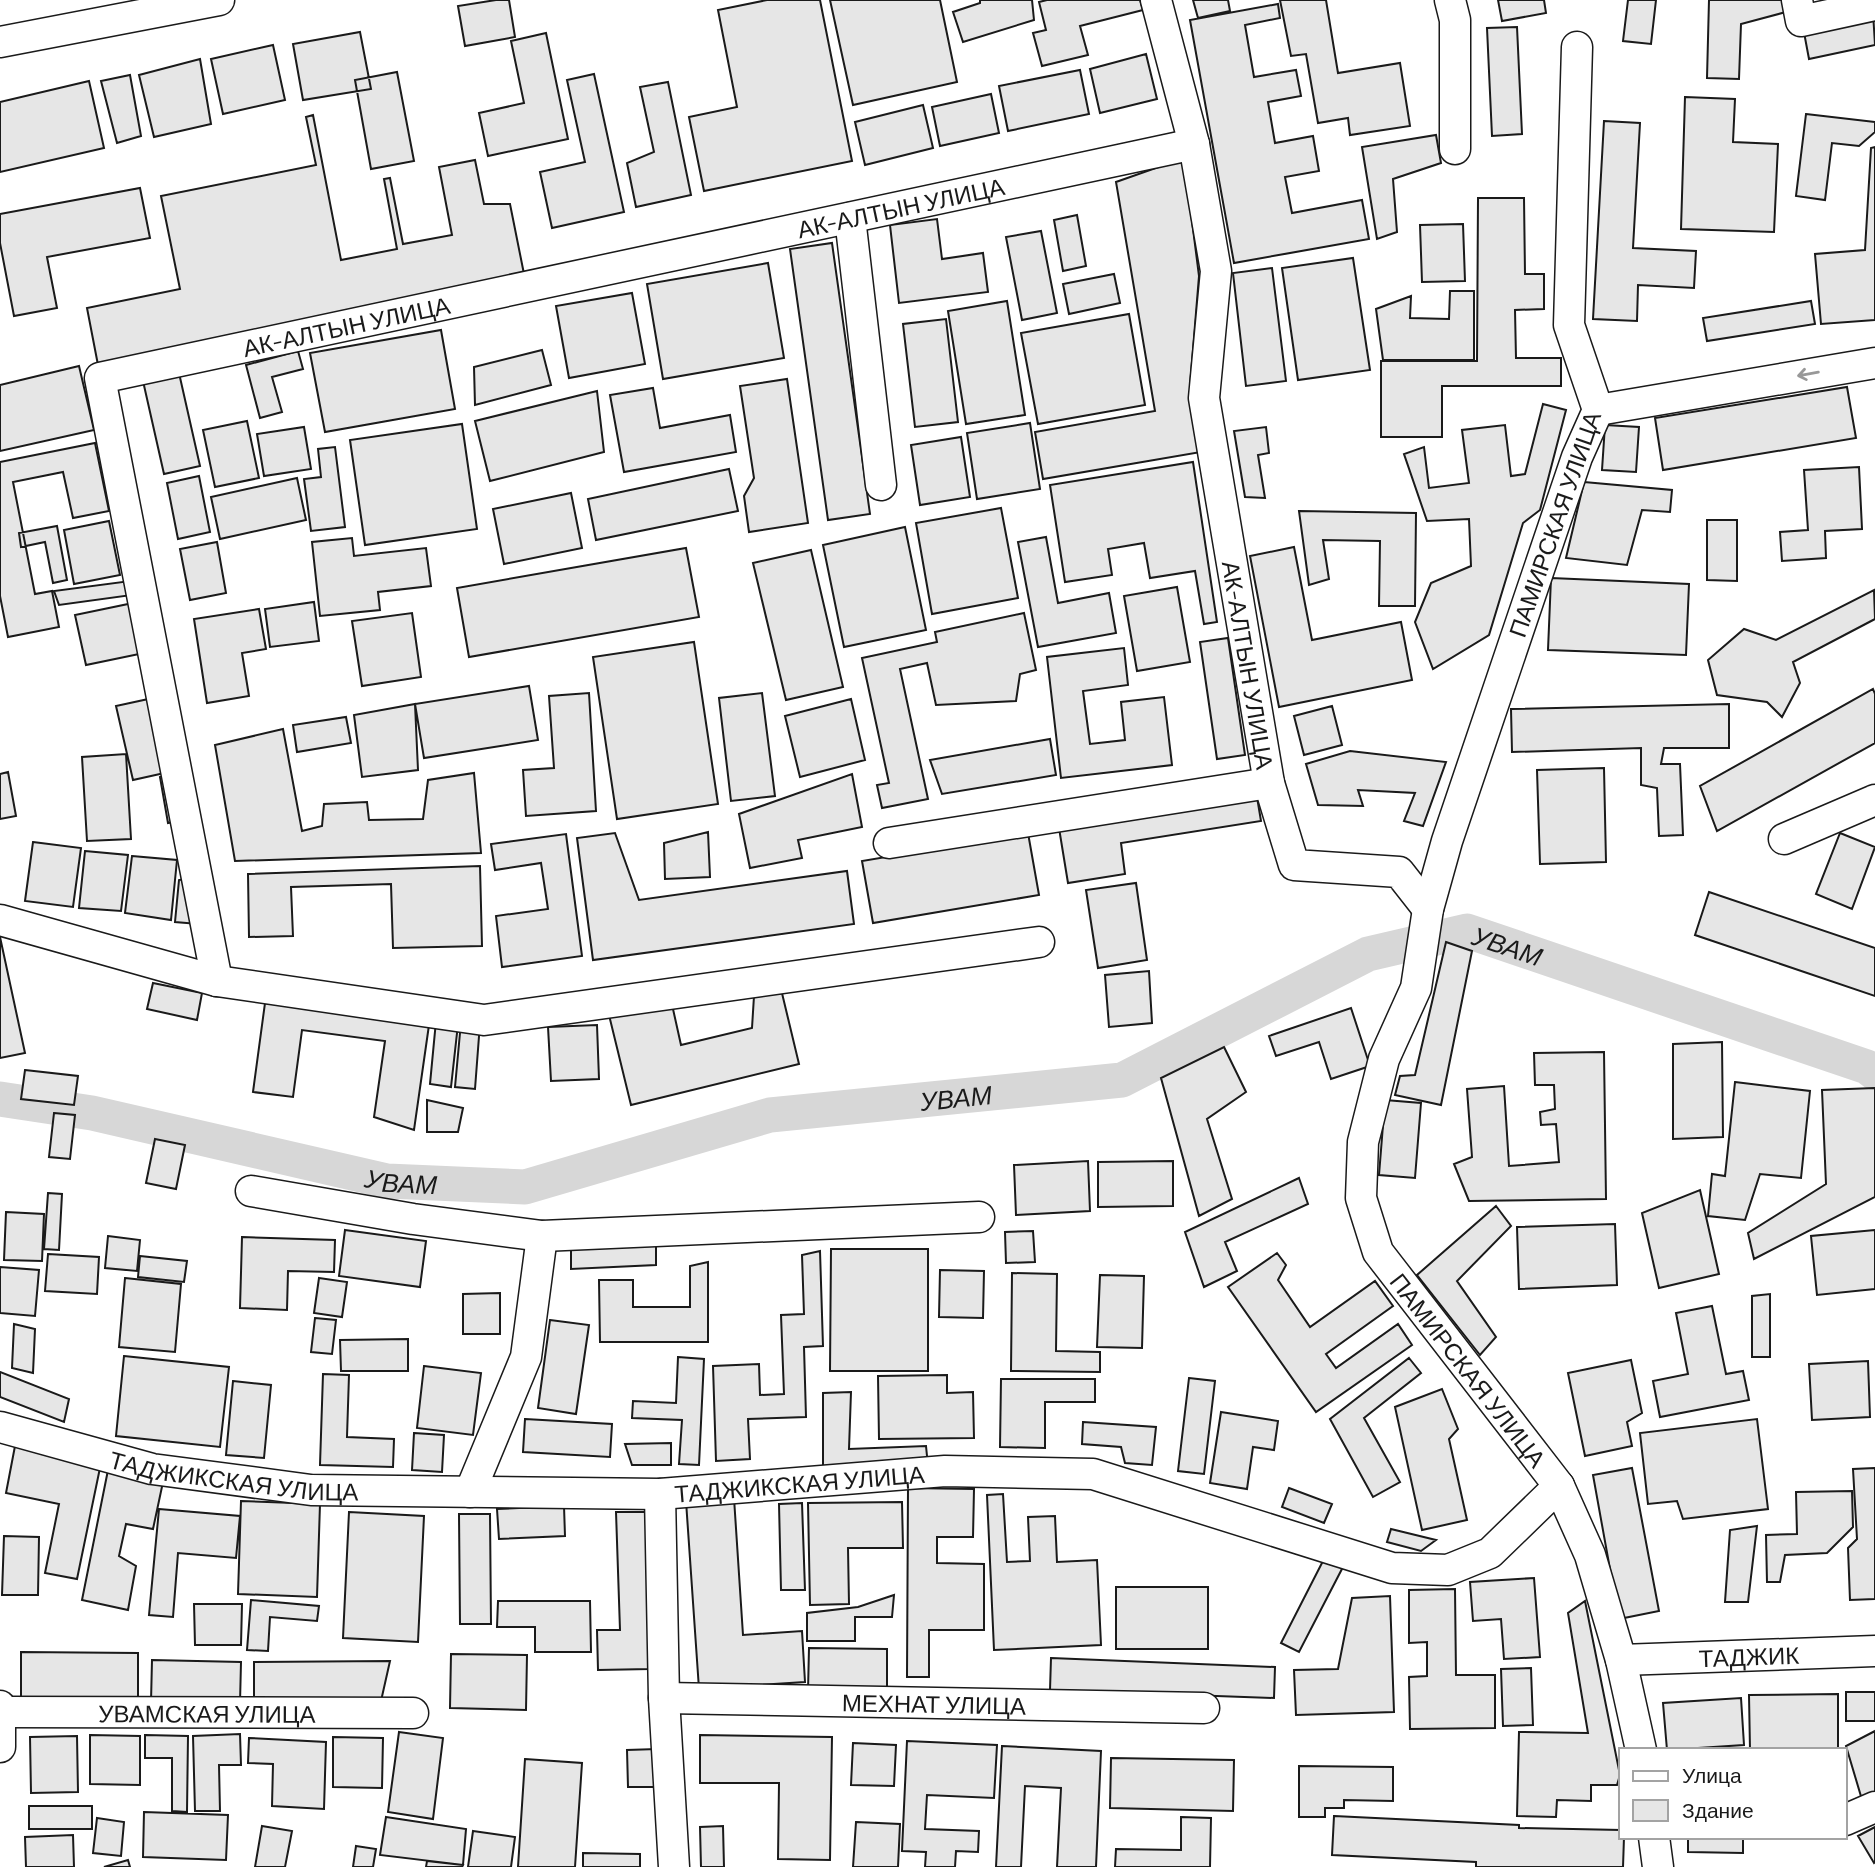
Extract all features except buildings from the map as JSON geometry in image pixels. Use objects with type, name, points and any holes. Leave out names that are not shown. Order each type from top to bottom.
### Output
[{"type":"street","points":[[0,42],[219,0]]},
{"type":"street","name":"АК-АЛТЫН УЛИЦА","points":[[1156,0],[1194,145],[1216,271],[1204,398],[1269,783],[1294,865],[1399,872],[1428,909]]},
{"type":"street","points":[[1450,0],[1455,20],[1455,149]]},
{"type":"street","points":[[1797,0],[1801,22],[1875,5]]},
{"type":"street","name":"ПАМИРСКАЯ УЛИЦА","points":[[1577,47],[1569,325],[1598,410],[1577,457],[1447,841],[1428,909],[1416,988],[1384,1059],[1363,1142],[1361,1198],[1378,1252],[1559,1486],[1590,1555],[1621,1660],[1641,1748]]},
{"type":"street","name":"АК-АЛТЫН УЛИЦА","points":[[217,981],[100,378],[1194,145]]},
{"type":"street","points":[[850,218],[881,485]]},
{"type":"street","points":[[1598,410],[1875,363]]},
{"type":"street","points":[[889,843],[1269,783]]},
{"type":"street","points":[[1784,839],[1875,800]]},
{"type":"street","points":[[0,920],[217,981],[484,1020],[1040,942]]},
{"type":"street","points":[[251,1191],[414,1219],[542,1236],[979,1217]]},
{"type":"street","points":[[470,1492],[526,1357],[542,1236]]},
{"type":"street","name":"ТАДЖИКСКАЯ УЛИЦА","points":[[0,1427],[152,1469],[311,1490],[660,1494],[945,1471],[1093,1474],[1392,1567],[1448,1570],[1490,1553],[1559,1486]]},
{"type":"street","points":[[660,1494],[664,1698],[674,1867]]},
{"type":"street","name":"ТАДЖИК","points":[[1621,1660],[1875,1651]]},
{"type":"street","name":"МЕХНАТ УЛИЦА","points":[[664,1698],[1205,1708]]},
{"type":"street","points":[[0,1747],[1,1709]]},
{"type":"street","name":"УВАМСКАЯ УЛИЦА","points":[[1,1709],[413,1713]]},
{"type":"street","points":[[1847,1819],[1875,1807]]},
{"type":"street","points":[[1654,1839],[1658,1867]]},
{"type":"waterway","name":"УВАМ","points":[[0,1099],[92,1113],[387,1181],[525,1187],[770,1115],[1122,1080],[1368,954],[1467,931],[1867,1067],[1875,1073]]}]
